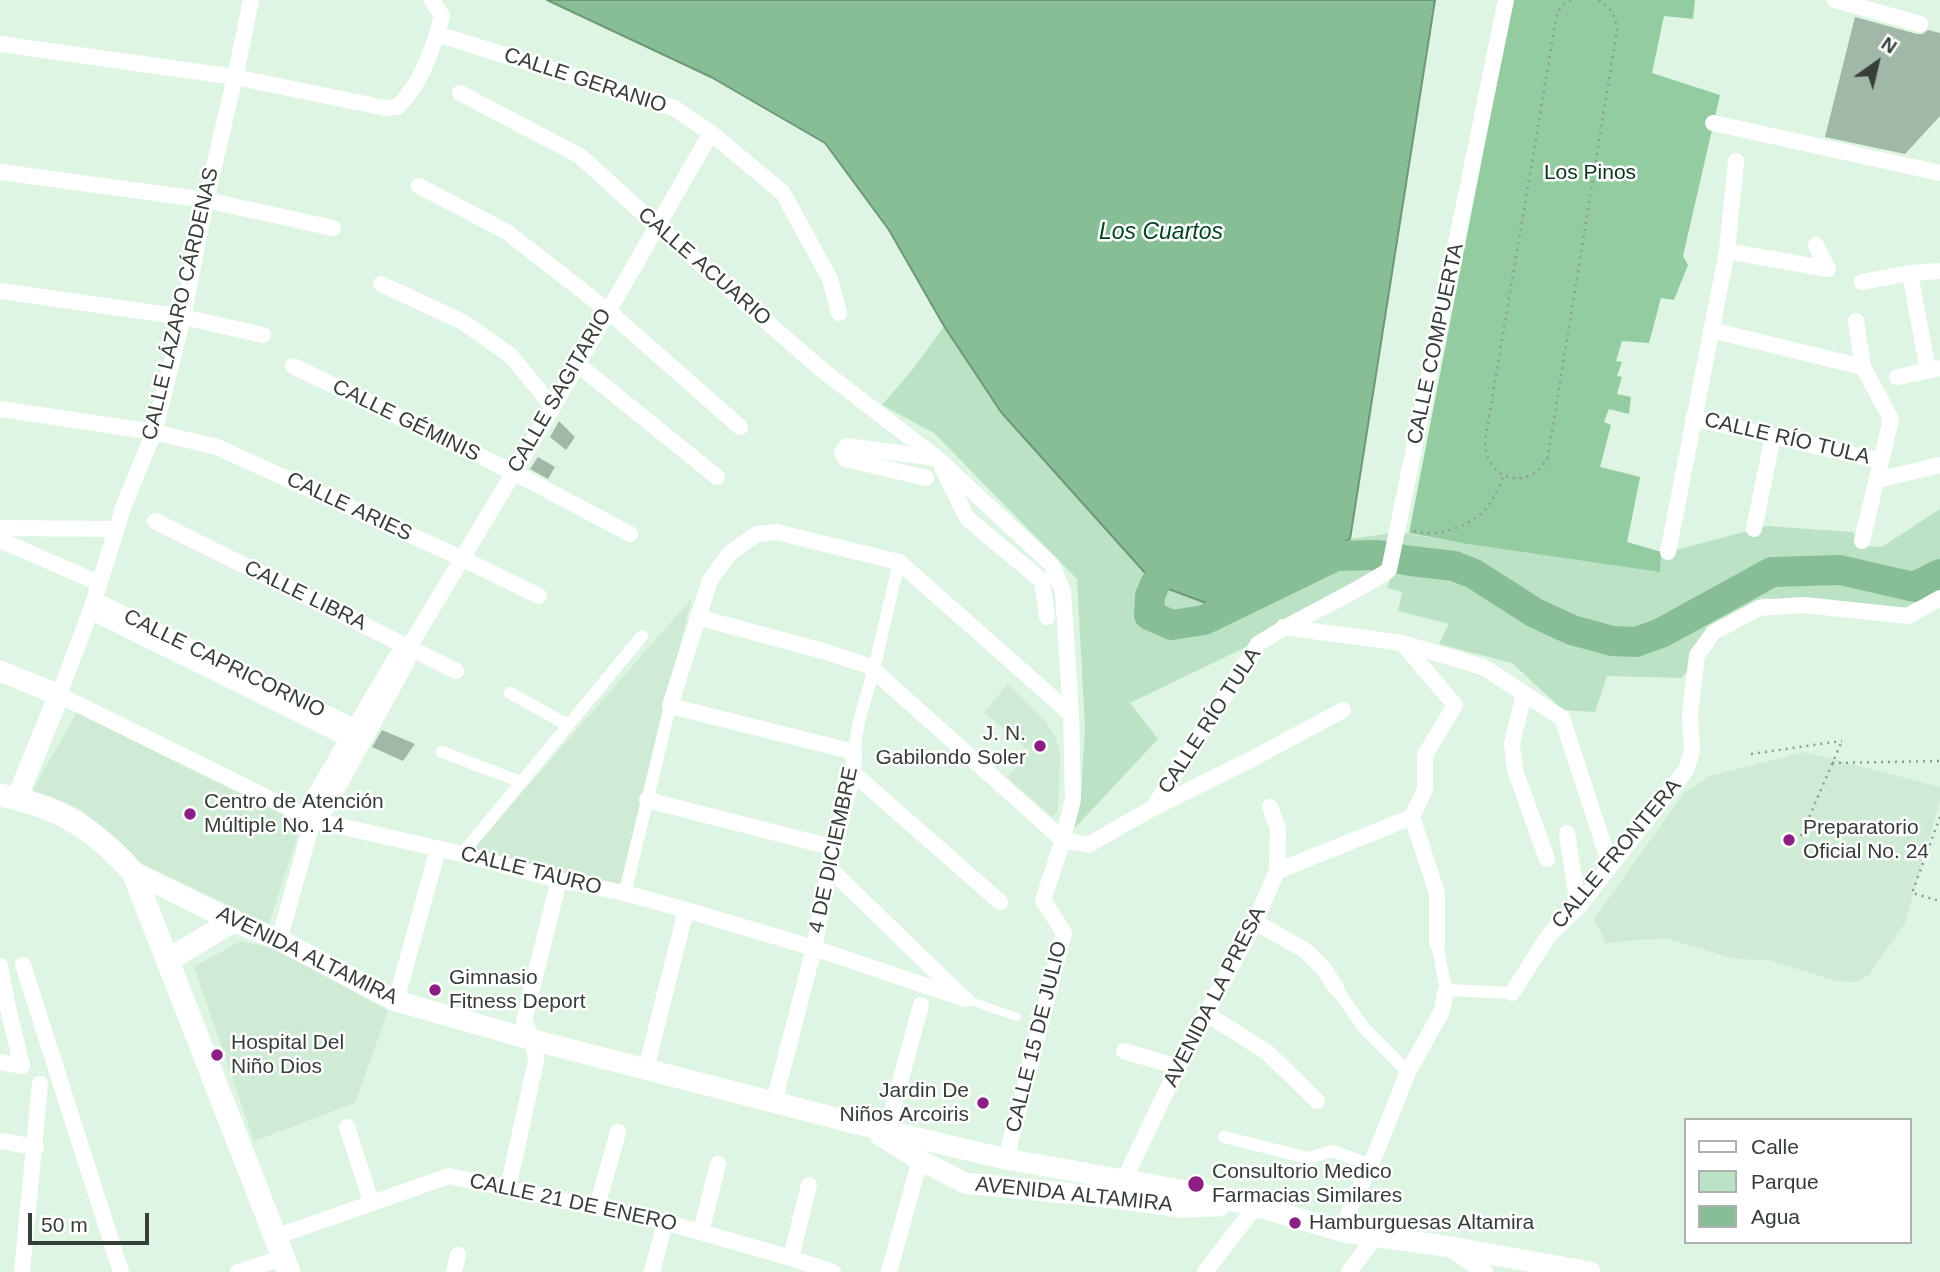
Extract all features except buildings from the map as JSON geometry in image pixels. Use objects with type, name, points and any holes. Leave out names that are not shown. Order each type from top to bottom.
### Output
[{"type":"main road","name":"AVENIDA ALTAMIRA","points":[[9,797],[50,809],[83,826],[110,846],[133,872]]},
{"type":"main road","points":[[133,872],[286,1265]]},
{"type":"main road","points":[[168,960],[233,920]]},
{"type":"street","name":"CALLE LÁZARO CÁRDENAS","points":[[9,797],[59,695],[92,606],[116,529],[154,432],[183,317],[251,0]]},
{"type":"street","points":[[0,44],[235,77],[385,108],[397,107],[415,86],[437,34],[442,16],[432,0]]},
{"type":"street","name":"CALLE COMPUERTA","points":[[1283,628],[1370,583],[1389,570],[1506,0]]},
{"type":"street","points":[[1835,0],[1920,24]]},
{"type":"street","name":"CALLE GERANIO","points":[[437,34],[674,108],[710,133],[783,192],[830,279],[839,313]]},
{"type":"street","name":"CALLE ACUARIO","points":[[460,93],[580,156],[822,370],[938,459],[1052,565],[1063,592],[1071,714],[1073,799],[1063,840]]},
{"type":"street","points":[[1713,123],[1940,173]]},
{"type":"street","name":"CALLE SAGITARIO","points":[[409,647],[397,656],[308,807],[313,820],[324,812],[401,674],[407,662],[409,647],[553,407],[710,133]]},
{"type":"street","points":[[1668,552],[1727,251],[1736,161]]},
{"type":"street","points":[[0,172],[206,200],[333,228]]},
{"type":"street","points":[[419,186],[507,232],[607,310],[740,427]]},
{"type":"street","points":[[1727,251],[1828,269],[1816,245]]},
{"type":"street","points":[[1862,282],[1910,273],[1940,271]]},
{"type":"street","points":[[1897,377],[1934,369],[1910,273]]},
{"type":"street","points":[[381,284],[463,322],[511,355],[553,407]]},
{"type":"street","points":[[0,291],[183,317],[263,335]]},
{"type":"street","points":[[1856,321],[1863,367],[1891,419],[1862,541]]},
{"type":"street","points":[[1711,330],[1863,367]]},
{"type":"street","points":[[577,364],[718,477]]},
{"type":"street","name":"CALLE GÉMINIS","points":[[293,366],[513,472],[630,534]]},
{"type":"street","name":"CALLE ARIES","points":[[0,409],[154,432],[217,447],[539,596]]},
{"type":"street","name":"CALLE RÍO TULA","points":[[1693,418],[1881,461]]},
{"type":"street","points":[[1754,529],[1773,436]]},
{"type":"street","points":[[926,478],[846,459],[842,453],[847,446],[938,459],[967,518],[1042,581],[1047,617]]},
{"type":"street","name":"CALLE RÍO TULA","points":[[1877,480],[1940,465]]},
{"type":"street","name":"CALLE LIBRA","points":[[155,521],[456,671]]},
{"type":"street","points":[[0,528],[116,529]]},
{"type":"street","points":[[625,894],[670,706],[710,580],[730,554],[757,534],[776,532],[899,562],[1071,714]]},
{"type":"street","points":[[0,540],[99,583]]},
{"type":"street","points":[[670,706],[854,752],[859,721],[899,562]]},
{"type":"street","name":"CALLE FRONTERA","points":[[1446,990],[1512,992],[1549,935],[1578,907],[1686,770],[1692,752],[1690,715],[1697,655],[1714,632],[1759,608],[1804,605],[1908,617],[1940,598]]},
{"type":"street","name":"CALLE CAPRICORNIO","points":[[92,606],[351,733]]},
{"type":"street","points":[[697,617],[823,651],[874,669],[1063,840]]},
{"type":"street","points":[[1283,628],[1402,643],[1483,667],[1562,718],[1610,865]]},
{"type":"street","name":"CALLE RÍO TULA","points":[[1063,840],[1088,845],[1153,808],[1258,644],[1283,628]]},
{"type":"street","points":[[462,854],[642,636]]},
{"type":"street","points":[[1344,1232],[1351,1205],[1371,1165],[1408,1072],[1442,1011],[1446,990],[1437,943],[1437,893],[1412,817],[1425,789],[1425,755],[1455,705],[1402,643]]},
{"type":"street","points":[[0,671],[59,695]]},
{"type":"street","points":[[510,693],[568,724]]},
{"type":"street","points":[[1524,694],[1512,744],[1515,771],[1546,859]]},
{"type":"street","name":"CALLE TAURO","points":[[59,695],[313,820],[686,910],[814,948],[965,999]]},
{"type":"street","points":[[1153,808],[1343,710]]},
{"type":"street","points":[[442,752],[521,782]]},
{"type":"street","name":"4 DE DICIEMBRE","points":[[774,1102],[814,948],[829,868],[853,773],[854,752]]},
{"type":"street","points":[[853,773],[1000,902]]},
{"type":"street","points":[[647,800],[835,848]]},
{"type":"street","name":"AVENIDA LA PRESA","points":[[1124,1180],[1178,1067],[1255,922],[1277,871],[1278,829],[1270,807]]},
{"type":"street","points":[[1277,871],[1412,817]]},
{"type":"street","points":[[279,940],[313,820]]},
{"type":"street","points":[[1567,833],[1578,907]]},
{"type":"street","name":"CALLE 15 DE JULIO","points":[[1006,1159],[1064,933],[1043,900],[1063,840]]},
{"type":"street","points":[[396,1001],[438,849]]},
{"type":"street","points":[[829,868],[965,999]]},
{"type":"street","name":"AVENIDA ALTAMIRA","points":[[133,872],[279,940],[396,1001],[533,1040],[1006,1159],[1187,1191],[1256,1206],[1344,1232],[1445,1246],[1590,1272]]},
{"type":"street","points":[[508,1188],[536,1061],[533,1040],[524,1021],[559,880]]},
{"type":"street","points":[[646,1069],[686,910]]},
{"type":"street","points":[[1255,922],[1306,951],[1324,969],[1364,1028],[1408,1072]]},
{"type":"street","points":[[23,965],[121,1272]]},
{"type":"street","points":[[0,966],[4,1009],[22,1066],[0,1062]]},
{"type":"street","points":[[876,1128],[921,1005]]},
{"type":"street","points":[[1207,1014],[1268,1053],[1317,1101]]},
{"type":"street","points":[[1124,1051],[1178,1067]]},
{"type":"street","points":[[22,1272],[40,1084]]},
{"type":"street","points":[[347,1128],[371,1201]]},
{"type":"street","name":"AVENIDA ALTAMIRA","points":[[876,1128],[920,1160],[965,1183],[1181,1207],[1256,1206]]},
{"type":"street","points":[[597,1207],[618,1132]]},
{"type":"street","points":[[1224,1137],[1308,1158],[1332,1151],[1371,1165]]},
{"type":"street","points":[[0,1141],[36,1147]]},
{"type":"street","points":[[889,1272],[920,1160]]},
{"type":"street","points":[[701,1232],[718,1164]]},
{"type":"street","name":"CALLE 21 DE ENERO","points":[[275,1237],[371,1201],[449,1176],[665,1222],[834,1272]]},
{"type":"street","points":[[791,1258],[809,1185]]},
{"type":"street","points":[[1205,1272],[1256,1206]]},
{"type":"street","points":[[652,1272],[665,1222]]},
{"type":"street","points":[[1349,1272],[1375,1237]]},
{"type":"street","points":[[1445,1246],[1485,1272]]},
{"type":"street","points":[[454,1272],[458,1255]]},
{"type":"street","points":[[238,1272],[286,1265]]},
{"type":"lane","name":"CALLE TAURO","points":[[965,999],[1017,1017]]},
{"type":"path","points":[[1572,0],[1556,13],[1485,441],[1485,451],[1495,470],[1515,479],[1535,474],[1544,466],[1548,457],[1617,30],[1611,10],[1597,0]]},
{"type":"path","points":[[1398,532],[1409,529],[1426,534],[1447,531],[1466,524],[1486,509],[1504,476]]},
{"type":"path","points":[[1751,754],[1842,741],[1801,836]]},
{"type":"path","points":[[1832,763],[1940,761]]},
{"type":"path","points":[[1940,817],[1912,893],[1940,901]]},
{"type":"shaded area","points":[[692,598],[619,887],[471,851]]},
{"type":"shaded area","name":"J. N. Gabilondo Soler","points":[[1008,684],[1045,720],[1056,739],[1060,756],[1058,812],[1053,817],[1007,778],[1030,752],[984,712]]},
{"type":"shaded area","name":"Centro de Atención Múltiple No. 14","points":[[79,709],[303,818],[269,924],[138,862],[81,810],[32,791]]},
{"type":"shaded area","name":"Preparatorio Oficial No. 24","points":[[1805,752],[1940,787],[1940,801],[1905,923],[1869,975],[1854,982],[1836,981],[1769,960],[1734,959],[1665,938],[1606,943],[1594,919],[1684,793],[1710,776]]},
{"type":"shaded area","points":[[241,941],[278,949],[388,1011],[355,1103],[254,1141],[194,967]]},
{"type":"green space","name":"Los Pinos","points":[[1513,0],[1695,0],[1693,19],[1664,16],[1652,73],[1720,95],[1683,256],[1688,265],[1674,300],[1661,298],[1649,343],[1622,341],[1616,361],[1622,362],[1617,376],[1622,377],[1617,394],[1631,397],[1629,414],[1609,409],[1604,422],[1611,425],[1600,467],[1640,477],[1627,542],[1661,552],[1660,572],[1409,533]]},
{"type":"green space","points":[[944,326],[1001,412],[1155,584],[1217,606],[1259,586],[1317,552],[1350,539],[1398,532],[1462,543],[1604,451],[1600,467],[1640,477],[1627,542],[1668,552],[1766,526],[1852,532],[1867,546],[1882,547],[1940,509],[1940,588],[1905,608],[1761,598],[1681,678],[1607,676],[1595,712],[1563,710],[1512,663],[1439,644],[1449,624],[1398,611],[1402,592],[1387,588],[1394,570],[1274,625],[1246,647],[1130,703],[1158,739],[1071,832],[1081,792],[1085,728],[1077,579],[934,433],[882,405],[913,369]]},
{"type":"water","name":"Los Cuartos","points":[[547,0],[1435,0],[1350,539],[1316,554],[1217,607],[1155,584],[1001,412],[944,326],[889,230],[825,143],[711,77]]},
{"type":"waterway","points":[[1155,584],[1150,596],[1149,615],[1172,625],[1204,620],[1336,556],[1377,555],[1454,566],[1474,574],[1535,613],[1572,630],[1612,641],[1636,642],[1661,633],[1772,572],[1840,570],[1914,587],[1940,574]]},
{"type":"place","name":"J. N. Gabilondo Soler","points":[[1040,746]]},
{"type":"place","name":"Centro de Atención Múltiple No. 14","points":[[190,814]]},
{"type":"place","name":"Preparatorio Oficial No. 24","points":[[1789,840]]},
{"type":"place","name":"Gimnasio Fitness Deport","points":[[435,990]]},
{"type":"place","name":"Hospital Del Niño Dios","points":[[217,1055]]},
{"type":"place","name":"Jardin De Niños Arcoiris","points":[[983,1103]]},
{"type":"place","name":"Consultorio Medico Farmacias Similares","points":[[1196,1184]]},
{"type":"place","name":"Hamburguesas Altamira","points":[[1295,1223]]}]
